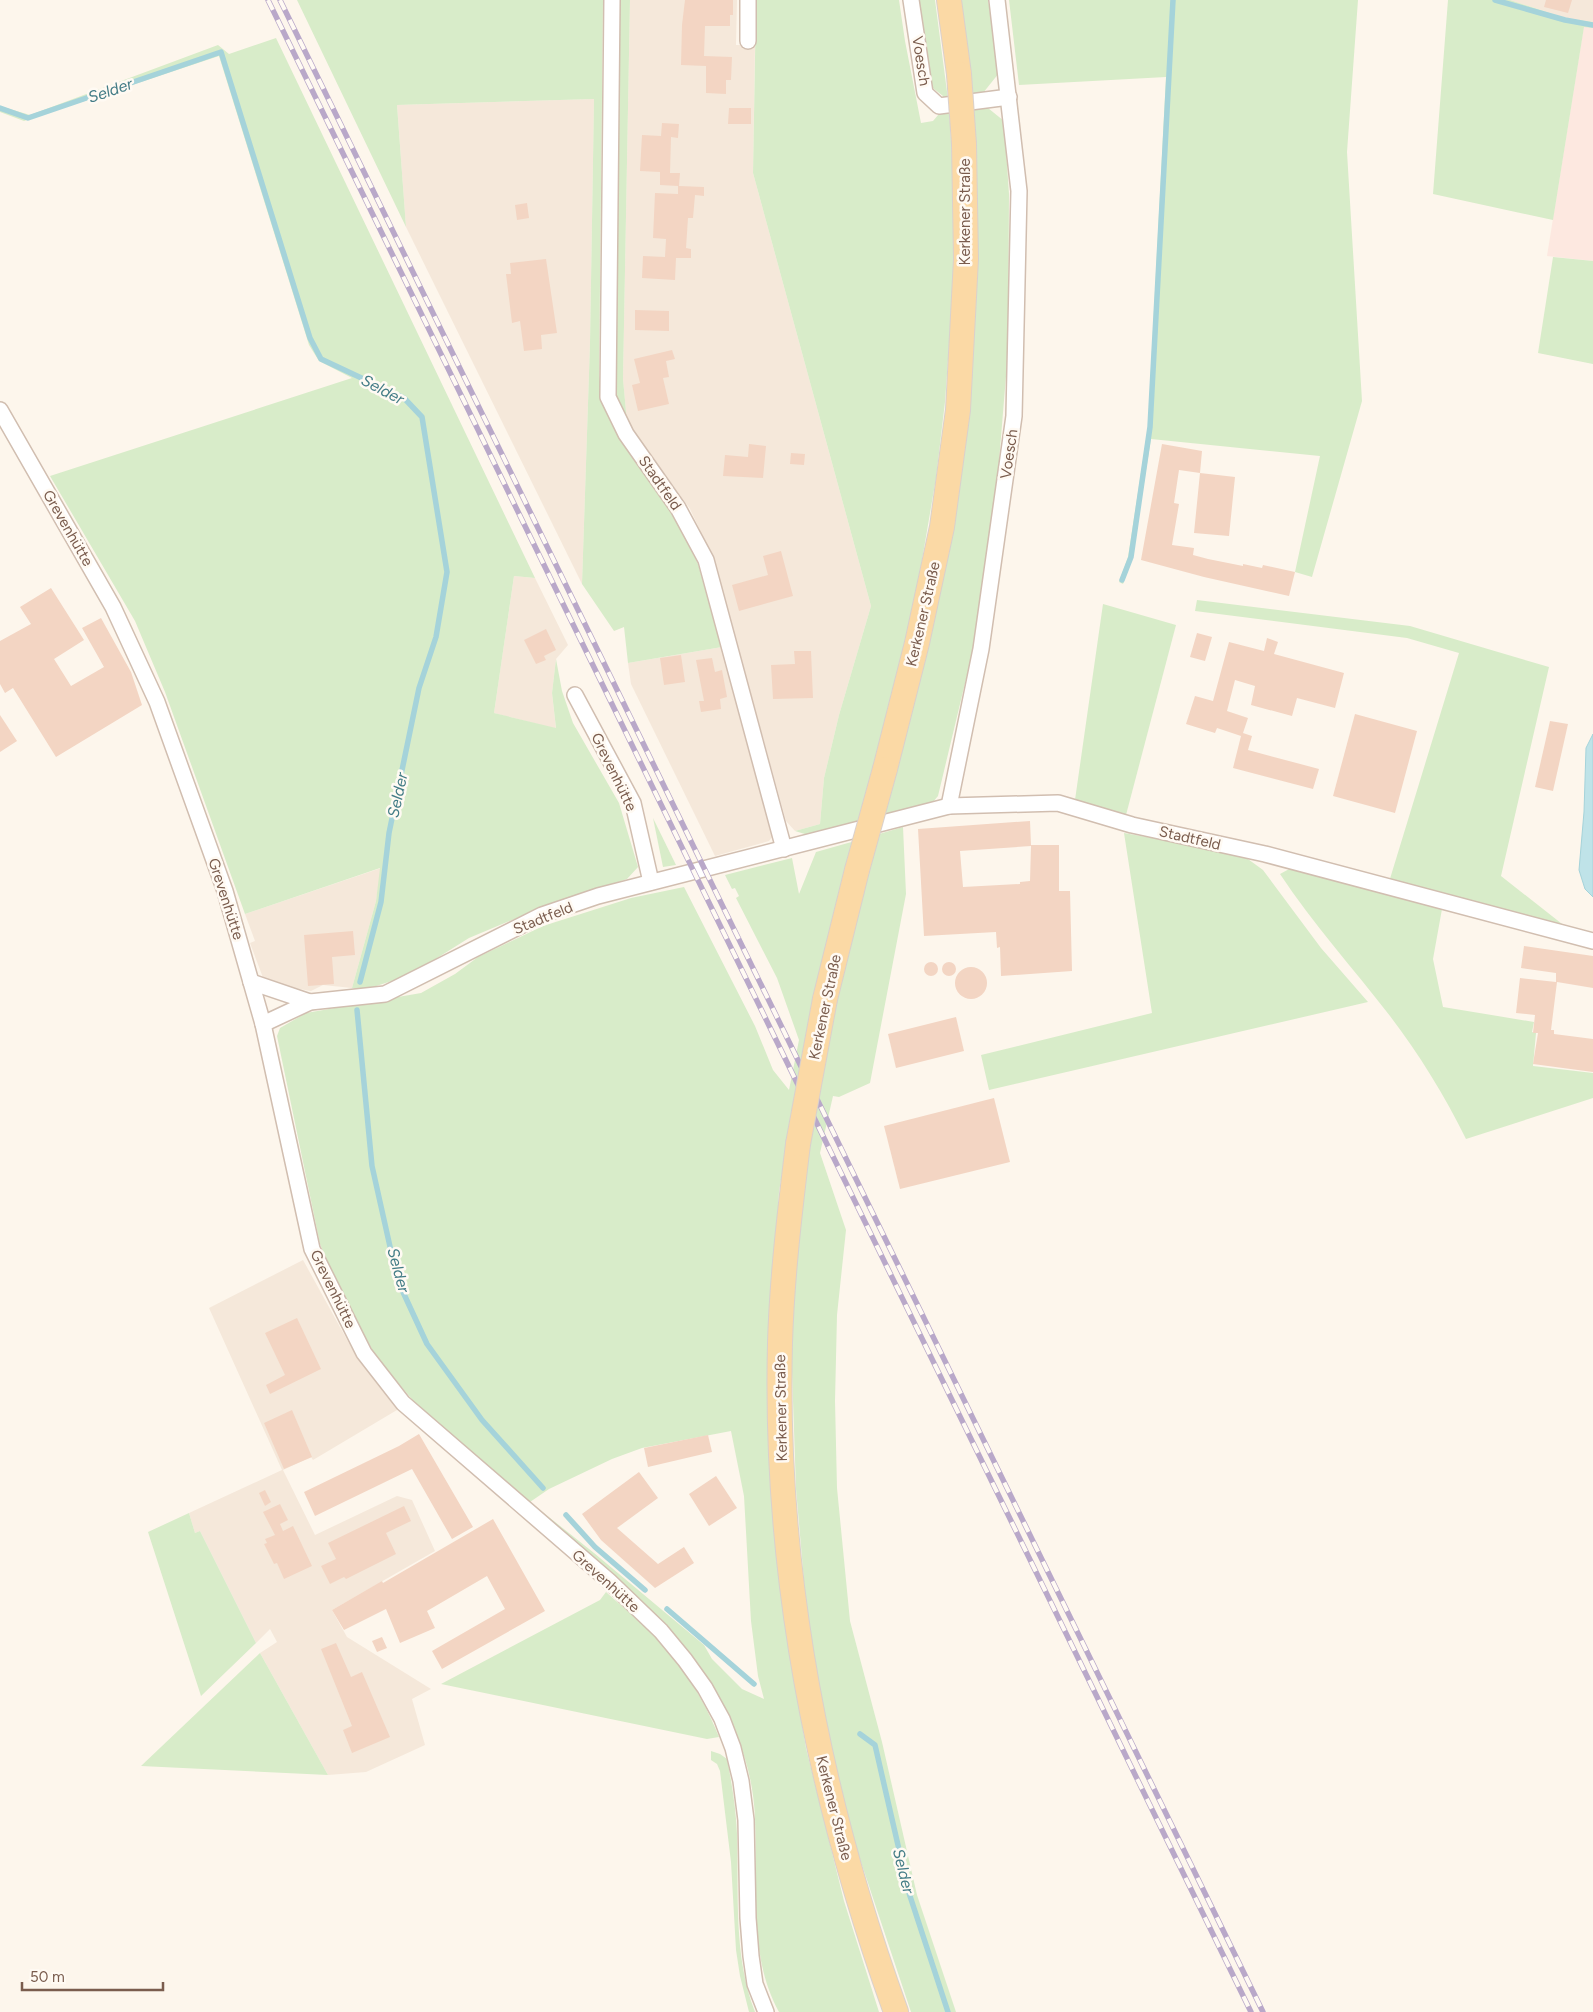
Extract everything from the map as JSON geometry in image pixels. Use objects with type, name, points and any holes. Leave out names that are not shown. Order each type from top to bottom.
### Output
[{"type":"main road","name":"Kerkener Straße","points":[[896,2012],[868,1929],[834,1816],[810,1707],[792,1587],[786,1531],[781,1450],[780,1360],[783,1285],[798,1144],[825,999],[917,643],[942,527],[958,410],[966,259],[964,144],[949,0]]},
{"type":"street","name":"Stadtfeld","points":[[612,0],[608,397],[626,434],[678,508],[706,560],[784,849]]},
{"type":"street","points":[[748,0],[748,41]]},
{"type":"street","name":"Voesch","points":[[911,0],[926,93],[939,106],[1009,97]]},
{"type":"street","name":"Voesch","points":[[950,806],[982,649],[1014,416],[1019,191],[997,0]]},
{"type":"street","name":"Grevenhütte","points":[[0,410],[113,607],[157,702],[225,891],[252,982],[263,1024],[312,1249],[364,1353],[403,1403],[609,1582],[661,1631],[705,1688],[722,1719],[733,1748],[746,1820],[750,1956],[756,1984],[766,2012]]},
{"type":"street","name":"Grevenhütte","points":[[575,695],[633,803],[651,882]]},
{"type":"street","name":"Stadtfeld","points":[[263,1024],[310,1002],[385,994],[542,915],[651,882],[950,806],[1058,803],[1132,825],[1265,854],[1593,941]]},
{"type":"street","name":"Stadtfeld","points":[[252,982],[310,1002]]},
{"type":"shaded area","points":[[630,0],[737,0],[736,45],[755,45],[753,173],[871,606],[839,715],[824,778],[820,824],[795,831],[786,821],[714,560],[690,509],[627,422],[623,379]]},
{"type":"shaded area","points":[[1510,0],[1593,0],[1593,22],[1565,18]]},
{"type":"shaded area","points":[[1584,26],[1593,28],[1593,261],[1547,256]]},
{"type":"shaded area","points":[[594,99],[590,343],[582,584],[406,227],[397,105]]},
{"type":"shaded area","points":[[514,576],[535,578],[568,645],[556,659],[552,693],[556,729],[494,713]]},
{"type":"shaded area","points":[[722,647],[773,836],[769,841],[715,856],[631,684],[628,663]]},
{"type":"shaded area","points":[[381,868],[376,901],[352,988],[323,985],[311,991],[265,983],[250,943],[255,941],[245,914]]},
{"type":"shaded area","points":[[303,1260],[356,1356],[397,1410],[313,1460],[311,1457],[283,1470],[315,1535],[397,1496],[412,1500],[435,1551],[332,1610],[347,1637],[431,1689],[412,1699],[425,1745],[366,1772],[328,1775],[260,1653],[277,1642],[270,1629],[256,1643],[200,1531],[195,1533],[189,1513],[282,1470],[209,1308]]},
{"type":"green space","points":[[297,0],[603,0],[599,376],[604,406],[619,437],[673,513],[698,564],[722,647],[628,663],[624,627],[614,631],[582,584],[590,343],[594,99],[397,105],[406,227]]},
{"type":"green space","points":[[619,0],[630,0],[623,379],[627,422],[617,404],[615,380]]},
{"type":"green space","points":[[756,0],[899,0],[921,123],[933,121],[944,108],[943,96],[929,85],[919,0],[935,0],[949,107],[954,193],[953,288],[945,402],[936,478],[914,607],[886,808],[896,776],[924,652],[956,487],[957,0],[988,0],[999,73],[983,93],[983,104],[1004,121],[1009,194],[1008,352],[993,534],[971,658],[938,796],[933,802],[904,811],[808,835],[795,831],[820,824],[824,778],[839,715],[871,606],[753,173]]},
{"type":"green space","points":[[1009,0],[1358,0],[1347,152],[1362,401],[1312,577],[1295,572],[1320,456],[1151,439],[1132,559],[1123,584],[1119,582],[1128,557],[1148,427],[1166,77],[1019,85]]},
{"type":"green space","points":[[1448,0],[1510,0],[1565,18],[1593,22],[1593,28],[1584,27],[1553,220],[1433,194]]},
{"type":"green space","points":[[276,38],[535,578],[514,576],[494,713],[556,728],[552,693],[556,659],[562,691],[573,723],[619,803],[638,867],[627,879],[536,910],[469,938],[410,975],[364,990],[352,988],[376,901],[380,868],[245,914],[165,692],[135,621],[50,476],[352,378],[319,361],[309,345],[219,56],[24,121],[0,112],[0,106],[30,115],[218,45],[229,54]]},
{"type":"green space","points":[[1553,257],[1593,261],[1593,364],[1538,353]]},
{"type":"green space","points":[[1197,600],[1410,626],[1549,667],[1501,876],[1571,931],[1389,882],[1459,653],[1407,638],[1195,611]]},
{"type":"green space","points":[[1103,604],[1176,625],[1126,815],[1075,800]]},
{"type":"green space","points":[[653,818],[676,865],[663,867]]},
{"type":"green space","points":[[903,827],[906,894],[870,1083],[839,1097],[833,1096],[820,1153],[846,1230],[837,1315],[835,1401],[837,1488],[850,1621],[882,1742],[917,1895],[956,2012],[911,2012],[856,1847],[827,1732],[806,1604],[796,1489],[791,1342],[795,1254],[819,1079],[852,928],[879,834]]},
{"type":"green space","points":[[1124,833],[1241,854],[1263,870],[1321,948],[1368,1002],[989,1090],[981,1055],[1152,1013]]},
{"type":"green space","points":[[855,841],[818,985],[794,1099],[779,1192],[768,1364],[769,1424],[787,1635],[806,1748],[844,1901],[879,2012],[779,2012],[769,1990],[758,1942],[755,1892],[756,1842],[752,1790],[747,1764],[727,1714],[700,1668],[666,1626],[466,1451],[416,1404],[376,1357],[332,1273],[320,1244],[277,1036],[280,1028],[306,1013],[421,993],[455,974],[478,957],[543,926],[631,898],[684,887],[755,1026],[773,1070],[789,1090],[799,1040],[777,978],[736,898],[739,896],[735,888],[732,889],[725,875],[792,858],[799,894],[816,852]],"holes":[[[731,1431],[744,1496],[751,1621],[758,1676],[764,1699],[742,1689],[712,1659],[704,1645],[530,1502],[549,1489],[612,1459],[642,1448]]]},
{"type":"green space","points":[[1291,868],[1442,909],[1433,959],[1443,1007],[1534,1022],[1532,1032],[1536,1033],[1533,1066],[1593,1073],[1593,1098],[1466,1139],[1440,1091],[1411,1045],[1306,911],[1280,874]]},
{"type":"green space","points":[[189,1513],[195,1533],[200,1531],[256,1643],[201,1696],[148,1532]]},
{"type":"green space","points":[[606,1592],[645,1627],[672,1656],[697,1692],[719,1737],[707,1739],[441,1684],[600,1600]]},
{"type":"green space","points":[[260,1653],[328,1775],[141,1766]]},
{"type":"green space","points":[[711,1751],[727,1759],[731,1778],[735,1806],[740,1946],[743,1969],[755,2012],[749,2012],[740,1976],[736,1950],[731,1862],[720,1771],[717,1764],[711,1760]]},
{"type":"water","points":[[1593,734],[1593,897],[1585,889],[1579,870],[1584,812],[1586,748]]},
{"type":"building","points":[[685,0],[733,0],[733,15],[730,15],[730,26],[705,26],[704,56],[732,57],[731,80],[726,80],[726,94],[706,93],[706,66],[681,65]]},
{"type":"building","points":[[1546,0],[1572,0],[1568,13],[1544,7]]},
{"type":"building","points":[[729,108],[751,108],[751,124],[728,124]]},
{"type":"building","points":[[662,123],[679,124],[678,138],[671,137],[670,173],[680,173],[679,186],[704,187],[704,196],[695,195],[693,218],[688,218],[686,248],[691,249],[691,258],[676,258],[675,280],[642,278],[643,256],[665,257],[666,239],[653,238],[655,193],[678,194],[678,186],[660,185],[660,172],[640,171],[642,135],[661,136]]},
{"type":"building","points":[[527,203],[529,218],[517,220],[515,205]]},
{"type":"building","points":[[546,259],[557,333],[541,335],[542,349],[524,351],[520,321],[512,323],[506,274],[511,274],[510,263]]},
{"type":"building","points":[[635,310],[669,311],[669,331],[635,330]]},
{"type":"building","points":[[672,350],[675,359],[666,361],[669,377],[663,378],[669,404],[638,411],[632,385],[640,383],[634,359]]},
{"type":"building","points":[[749,444],[766,446],[763,478],[723,476],[725,455],[748,457]]},
{"type":"building","points":[[1162,444],[1202,451],[1200,473],[1179,470],[1174,503],[1179,504],[1172,545],[1194,548],[1193,555],[1208,559],[1243,566],[1243,564],[1262,568],[1263,565],[1295,572],[1289,596],[1204,577],[1141,560]]},
{"type":"building","points":[[791,453],[805,454],[804,465],[790,464]]},
{"type":"building","points":[[1200,473],[1235,477],[1229,536],[1194,533]]},
{"type":"building","points":[[781,551],[793,596],[739,611],[732,585],[768,575],[763,556]]},
{"type":"building","points":[[51,588],[84,640],[54,659],[71,686],[104,667],[82,628],[101,618],[131,672],[142,705],[56,757],[13,688],[5,693],[0,684],[0,641],[31,624],[20,607]]},
{"type":"building","points":[[546,629],[556,650],[544,656],[546,660],[536,664],[524,640]]},
{"type":"building","points":[[1197,633],[1212,637],[1205,661],[1190,657]]},
{"type":"building","points":[[1267,638],[1278,642],[1274,654],[1344,673],[1335,708],[1297,698],[1292,716],[1251,705],[1255,686],[1235,680],[1227,711],[1248,718],[1243,733],[1252,736],[1248,750],[1319,769],[1313,789],[1233,768],[1241,736],[1217,728],[1215,733],[1186,724],[1195,696],[1213,701],[1229,642],[1264,651]]},
{"type":"building","points":[[794,651],[811,651],[813,698],[773,699],[771,665],[795,664]]},
{"type":"building","points":[[681,655],[685,682],[664,685],[660,658]]},
{"type":"building","points":[[712,658],[715,672],[722,670],[727,697],[720,699],[721,709],[701,712],[699,701],[704,701],[696,660]]},
{"type":"building","points":[[1355,714],[1417,731],[1395,813],[1333,796]]},
{"type":"building","points":[[0,715],[17,741],[0,752]]},
{"type":"building","points":[[1550,721],[1568,724],[1553,791],[1535,787]]},
{"type":"building","points":[[1030,821],[1031,845],[1059,845],[1059,891],[1070,891],[1072,971],[1001,976],[1000,947],[997,948],[996,932],[924,936],[918,829]],"holes":[[[1031,846],[1030,881],[1020,882],[1020,884],[963,887],[960,851]]]},
{"type":"building","points":[[353,931],[355,955],[332,957],[334,984],[308,986],[304,935]]},
{"type":"building","points":[[1524,946],[1593,956],[1593,988],[1557,982],[1551,1030],[1554,1030],[1554,1034],[1593,1039],[1593,1072],[1533,1064],[1538,1033],[1533,1033],[1535,1015],[1516,1013],[1520,978],[1556,982],[1556,973],[1521,968]]},
{"type":"building","points":[[931,962],[936,964],[938,969],[936,974],[931,976],[926,974],[924,969],[926,964]]},
{"type":"building","points":[[949,962],[954,964],[956,969],[954,974],[949,976],[944,974],[942,969],[944,964]]},
{"type":"building","points":[[971,967],[977,968],[982,972],[986,977],[986,989],[982,994],[977,998],[971,999],[965,998],[960,994],[956,989],[955,983],[956,977],[960,972],[965,968]]},
{"type":"building","points":[[956,1017],[964,1051],[896,1068],[888,1034]]},
{"type":"building","points":[[994,1098],[1010,1162],[900,1189],[884,1126]]},
{"type":"building","points":[[297,1318],[321,1369],[270,1394],[266,1385],[285,1375],[265,1333]]},
{"type":"building","points":[[292,1410],[312,1457],[284,1469],[264,1423]]},
{"type":"building","points":[[419,1434],[473,1527],[452,1539],[412,1469],[315,1516],[304,1492],[399,1446]]},
{"type":"building","points":[[708,1435],[712,1452],[648,1467],[644,1448]]},
{"type":"building","points":[[639,1472],[658,1498],[617,1528],[658,1564],[684,1547],[694,1563],[655,1588],[601,1540],[582,1514]]},
{"type":"building","points":[[716,1476],[737,1508],[709,1526],[689,1494]]},
{"type":"building","points":[[265,1490],[271,1502],[265,1506],[259,1493]]},
{"type":"building","points":[[280,1504],[288,1520],[280,1524],[283,1531],[293,1526],[312,1566],[284,1579],[277,1563],[274,1564],[264,1544],[267,1543],[265,1539],[275,1535],[263,1512]]},
{"type":"building","points":[[404,1506],[411,1521],[386,1533],[396,1554],[346,1579],[344,1577],[330,1584],[321,1566],[336,1559],[328,1543]]},
{"type":"building","points":[[493,1519],[545,1611],[442,1669],[432,1651],[505,1609],[487,1576],[427,1611],[435,1628],[400,1643],[386,1609],[344,1630],[332,1610],[382,1581],[383,1583]]},
{"type":"building","points":[[382,1637],[387,1648],[377,1652],[372,1641]]},
{"type":"building","points":[[336,1643],[351,1677],[362,1672],[390,1737],[352,1753],[343,1730],[352,1726],[321,1649]]},
{"type":"waterway","points":[[1122,580],[1131,557],[1150,427],[1173,0]]},
{"type":"waterway","points":[[1495,0],[1565,20],[1593,25]]},
{"type":"waterway","name":"Selder","points":[[0,108],[28,118],[221,52],[310,338],[321,359],[404,398],[422,417],[447,572],[436,637],[419,688],[389,833],[381,902],[360,982]]},
{"type":"waterway","name":"Selder","points":[[357,1010],[372,1166],[393,1260],[403,1292],[427,1344],[482,1420],[543,1488]]},
{"type":"waterway","name":"Selder","points":[[566,1515],[595,1547],[645,1590]]},
{"type":"waterway","name":"Selder","points":[[667,1609],[754,1684]]},
{"type":"waterway","name":"Selder","points":[[860,1734],[875,1745],[909,1893],[948,2012]]},
{"type":"railway","points":[[268,0],[1251,2012]]},
{"type":"railway","points":[[280,0],[1263,2012]]}]
